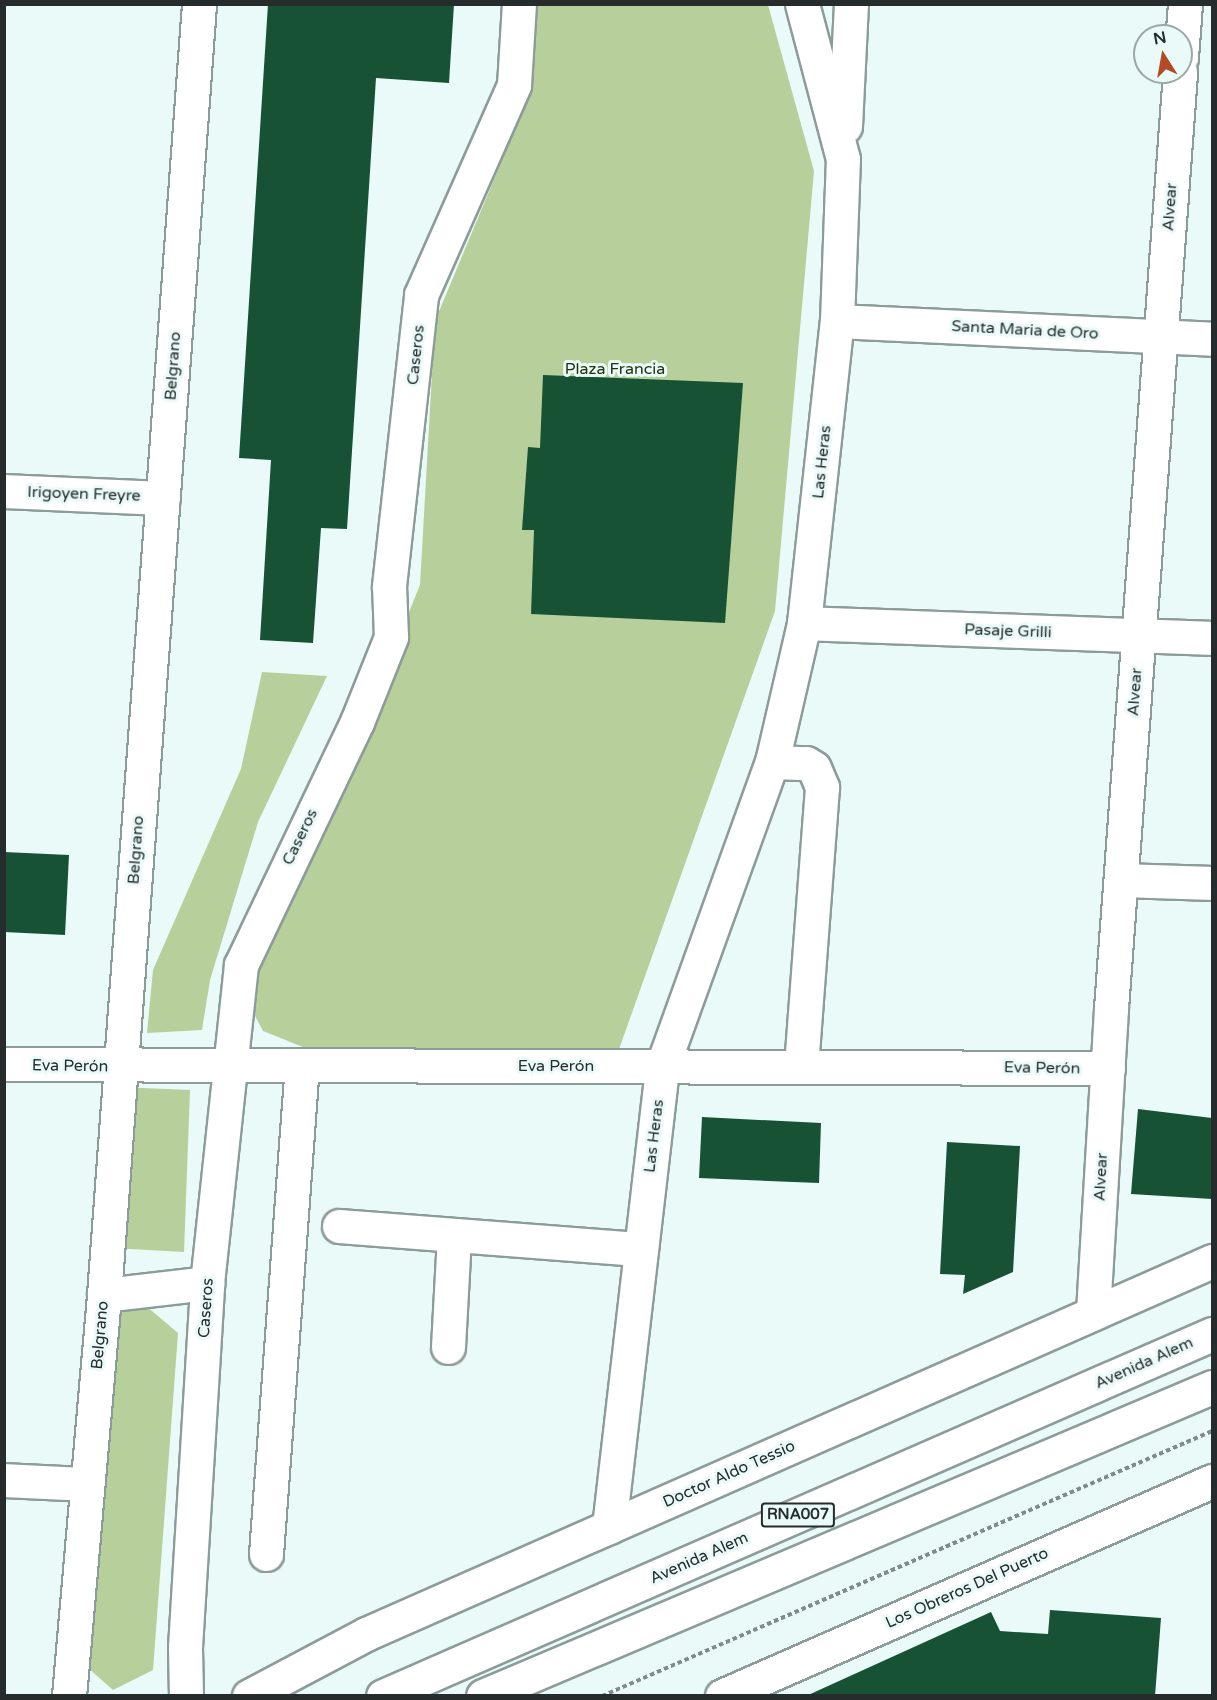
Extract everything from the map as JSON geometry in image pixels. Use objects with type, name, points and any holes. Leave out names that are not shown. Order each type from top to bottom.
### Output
[{"type":"main road","name":"Belgrano","points":[[73,1687],[199,4]]},
{"type":"main road","name":"Caseros","points":[[186,1695],[185,1647],[207,1283],[241,965],[357,722],[391,637],[389,586],[422,295],[514,85],[519,4]]},
{"type":"main road","name":"Las Heras","points":[[802,4],[843,159]]},
{"type":"main road","name":"Las Heras","points":[[609,1527],[662,1067],[772,762],[804,623],[837,321],[851,4]]},
{"type":"main road","points":[[1183,24],[1185,4]]},
{"type":"main road","name":"Alvear","points":[[1093,1312],[1138,636],[1179,84]]},
{"type":"main road","name":"Santa Maria de Oro","points":[[837,321],[1212,339]]},
{"type":"main road","name":"Irigoyen Freyre","points":[[4,491],[163,498]]},
{"type":"main road","name":"Pasaje Grilli","points":[[804,623],[1212,638]]},
{"type":"main road","points":[[772,762],[807,763],[814,768],[822,787],[801,1065]]},
{"type":"main road","points":[[1122,880],[1212,883]]},
{"type":"main road","name":"Eva Perón","points":[[4,1064],[118,1067],[231,1064],[1108,1068]]},
{"type":"main road","points":[[266,1554],[302,1065]]},
{"type":"main road","points":[[339,1226],[641,1249]]},
{"type":"main road","points":[[448,1347],[454,1235]]},
{"type":"main road","name":"Doctor Aldo Tessio","points":[[249,1695],[366,1634],[1212,1261]]},
{"type":"main road","points":[[104,1295],[207,1283]]},
{"type":"main road","name":"Avenida Alem","points":[[383,1695],[1212,1334]]},
{"type":"main road","name":"RNA007","points":[[483,1695],[1212,1388]]},
{"type":"main road","points":[[4,1480],[87,1484]]},
{"type":"main road","name":"Los Obreros Del Puerto","points":[[722,1695],[1212,1481]]},
{"type":"path","points":[[602,1695],[1212,1431]]},
{"type":"green space","name":"Plaza Francia","points":[[530,5],[768,5],[814,171],[775,611],[618,1052],[308,1049],[263,1031],[244,995],[348,762],[420,585],[435,321],[523,110]]},
{"type":"green space","points":[[262,672],[327,676],[258,822],[210,980],[202,1030],[147,1033],[153,970],[241,769]]},
{"type":"green space","points":[[119,1087],[190,1090],[184,1252],[112,1248]]},
{"type":"green space","points":[[140,1301],[178,1333],[153,1670],[113,1690],[78,1659],[101,1327]]},
{"type":"building","points":[[268,4],[454,4],[449,83],[376,78],[347,529],[321,528],[313,643],[260,640],[271,460],[239,458]]},
{"type":"building","points":[[543,375],[743,383],[725,623],[531,614],[534,530],[522,530],[528,447],[540,448]]},
{"type":"building","points":[[4,852],[69,855],[65,935],[4,932]]},
{"type":"building","points":[[1138,1109],[1212,1118],[1212,1199],[1131,1194]]},
{"type":"building","points":[[702,1117],[821,1123],[819,1183],[699,1178]]},
{"type":"building","points":[[947,1142],[1020,1146],[1013,1272],[963,1294],[965,1275],[940,1274]]},
{"type":"building","points":[[1050,1610],[1161,1618],[1155,1696],[806,1696],[991,1612],[1000,1631],[1048,1634]]}]
